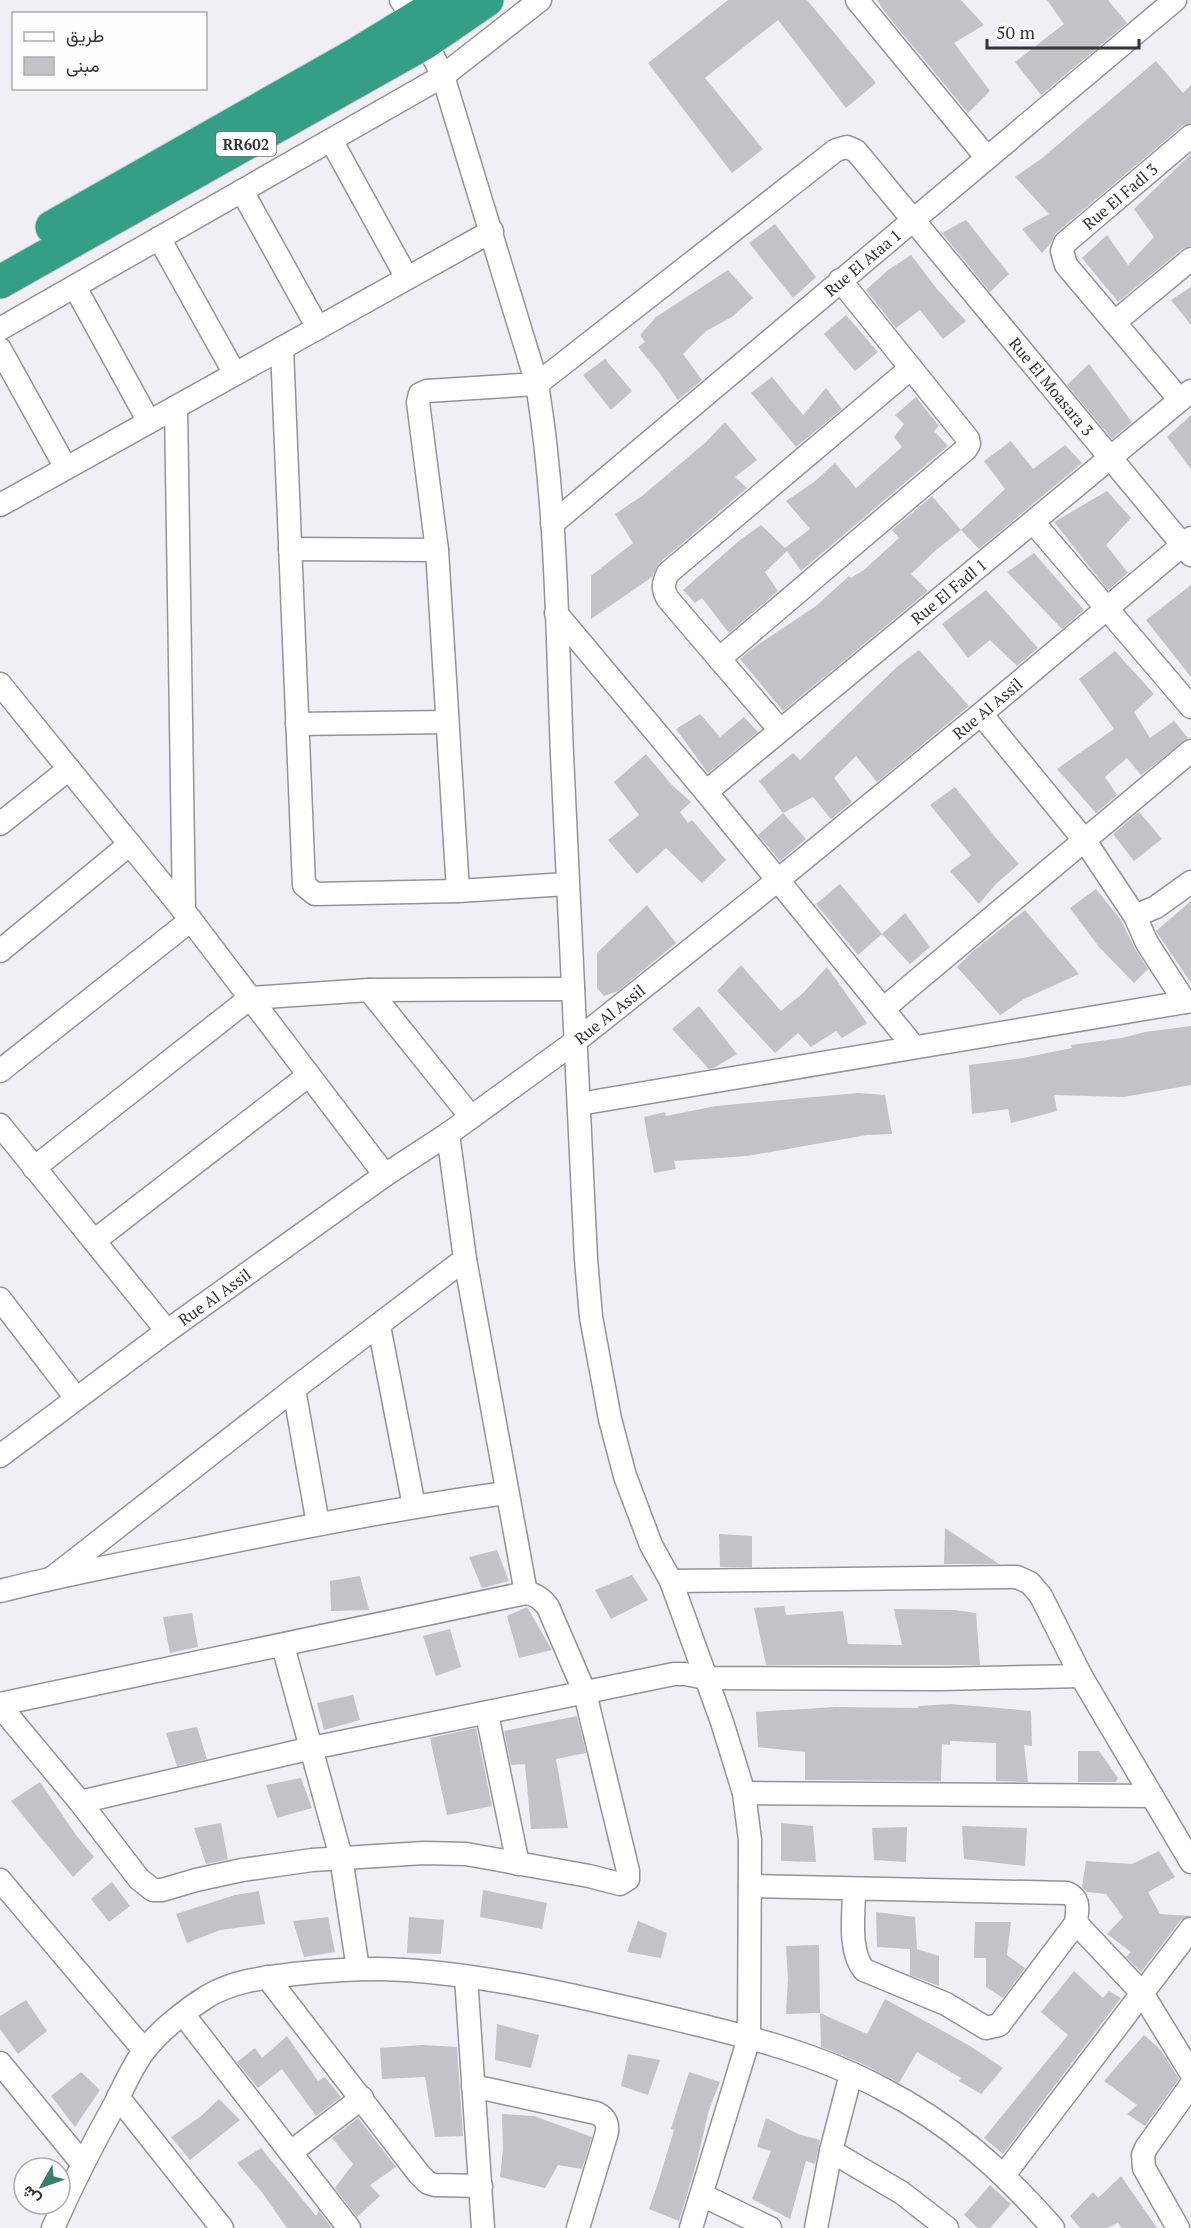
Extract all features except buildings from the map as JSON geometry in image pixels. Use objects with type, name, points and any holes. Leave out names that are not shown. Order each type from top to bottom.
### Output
[{"type":"highway","name":"RR602","points":[[0,282],[445,0]]},
{"type":"highway","name":"RR602","points":[[0,256],[414,20],[488,0]]},
{"type":"street","points":[[0,329],[443,76],[540,0]]},
{"type":"street","points":[[857,0],[987,158]]},
{"type":"street","name":"Rue El Ataa 1","points":[[552,524],[1175,0]]},
{"type":"street","points":[[414,20],[443,76],[537,384],[543,427],[552,524],[567,884],[591,1317],[610,1419],[625,1476],[639,1518],[671,1581],[706,1678],[744,1793],[750,1840],[748,2038],[692,2228]]},
{"type":"street","name":"Rue El Fadl 3","points":[[1115,322],[1066,265],[1062,251],[1065,243],[1191,136]]},
{"type":"street","points":[[331,140],[407,278]]},
{"type":"street","name":"Rue El Moasara 3","points":[[537,384],[836,150],[847,147],[856,150],[1110,458],[1188,546]]},
{"type":"street","points":[[242,191],[318,328]]},
{"type":"street","points":[[0,505],[492,231]]},
{"type":"street","points":[[159,238],[235,374]]},
{"type":"street","points":[[1186,396],[1115,322],[1191,260]]},
{"type":"street","points":[[719,659],[966,449],[969,444],[840,280]]},
{"type":"street","points":[[75,287],[149,422]]},
{"type":"street","points":[[282,348],[302,878],[307,889],[315,894],[458,891],[567,884]]},
{"type":"street","points":[[0,349],[66,468]]},
{"type":"street","points":[[780,730],[668,599],[663,591],[664,582],[668,573],[911,368]]},
{"type":"street","points":[[458,891],[437,550],[418,402],[420,394],[427,391],[537,384]]},
{"type":"street","name":"Rue El Fadl 1","points":[[706,792],[1186,396]]},
{"type":"street","points":[[176,408],[187,916]]},
{"type":"street","points":[[1033,522],[1191,707]]},
{"type":"street","name":"Rue Al Assil","points":[[0,1456],[166,1330],[385,1175],[471,1118],[576,1041],[778,880],[1107,608],[1188,546]]},
{"type":"street","points":[[290,549],[437,550]]},
{"type":"street","points":[[556,613],[706,792],[914,1047]]},
{"type":"street","points":[[3,693],[130,844],[385,1175]]},
{"type":"street","points":[[579,1104],[1188,1002],[1147,943],[1135,916],[1085,841],[981,714]]},
{"type":"street","points":[[297,724],[447,722]]},
{"type":"street","points":[[883,1009],[1191,751]]},
{"type":"street","points":[[0,824],[69,769]]},
{"type":"street","points":[[0,951],[130,844]]},
{"type":"street","points":[[1135,916],[1156,907],[1191,882]]},
{"type":"street","points":[[0,1071],[187,916]]},
{"type":"street","points":[[34,1168],[250,998],[369,990],[573,989]]},
{"type":"street","points":[[369,990],[471,1118]]},
{"type":"street","points":[[94,1241],[309,1075]]},
{"type":"street","points":[[448,1134],[465,1259],[526,1593]]},
{"type":"street","points":[[4,1139],[34,1168],[166,1330]]},
{"type":"street","points":[[52,1578],[465,1259]]},
{"type":"street","points":[[0,1299],[76,1398]]},
{"type":"street","points":[[379,1326],[414,1506]]},
{"type":"street","points":[[294,1389],[318,1524]]},
{"type":"street","points":[[0,1591],[52,1578],[318,1524],[414,1506],[506,1493]]},
{"type":"street","points":[[671,1581],[1017,1577],[1030,1583],[1041,1596],[1081,1676],[1191,1862]]},
{"type":"street","points":[[526,1593],[537,1596],[548,1607],[585,1693],[628,1871],[628,1880],[620,1884],[589,1876],[466,1854],[403,1853],[341,1857],[242,1870],[162,1890],[153,1890],[139,1879],[80,1802],[0,1705],[283,1646],[526,1593]]},
{"type":"street","points":[[283,1646],[341,1857],[358,1970]]},
{"type":"street","points":[[80,1802],[312,1748],[674,1674],[706,1678],[1081,1676]]},
{"type":"street","points":[[487,1714],[518,1864]]},
{"type":"street","points":[[744,1793],[1152,1797]]},
{"type":"street","points":[[0,1880],[144,2050]]},
{"type":"street","points":[[750,1886],[1067,1893],[1074,1896],[1077,1902],[1076,1923],[999,2025],[986,2028],[946,2004],[864,1970],[855,1951],[854,1890]]},
{"type":"street","points":[[1076,1923],[1142,1993],[1191,2073]]},
{"type":"street","points":[[1004,2175],[1191,1929]]},
{"type":"street","points":[[53,2228],[82,2163],[144,2050],[183,2014],[207,1997],[241,1981],[358,1970],[403,1970],[466,1977],[596,2001],[748,2038],[785,2049],[851,2074],[913,2105],[986,2158],[1053,2228]]},
{"type":"street","points":[[267,1977],[418,2174],[428,2183],[443,2187],[481,2186]]},
{"type":"street","points":[[466,1977],[483,2228]]},
{"type":"street","points":[[183,2014],[349,2228]]},
{"type":"street","points":[[0,2063],[82,2163]]},
{"type":"street","points":[[816,2228],[831,2151],[851,2074]]},
{"type":"street","points":[[1178,2228],[1144,2168],[1143,2155],[1191,2085]]},
{"type":"street","points":[[473,2086],[603,2116],[607,2132],[578,2228]]},
{"type":"street","points":[[118,2097],[222,2228]]},
{"type":"street","points":[[291,2152],[362,2098]]},
{"type":"street","points":[[831,2151],[902,2193],[946,2228]]},
{"type":"street","points":[[702,2195],[770,2228]]}]
